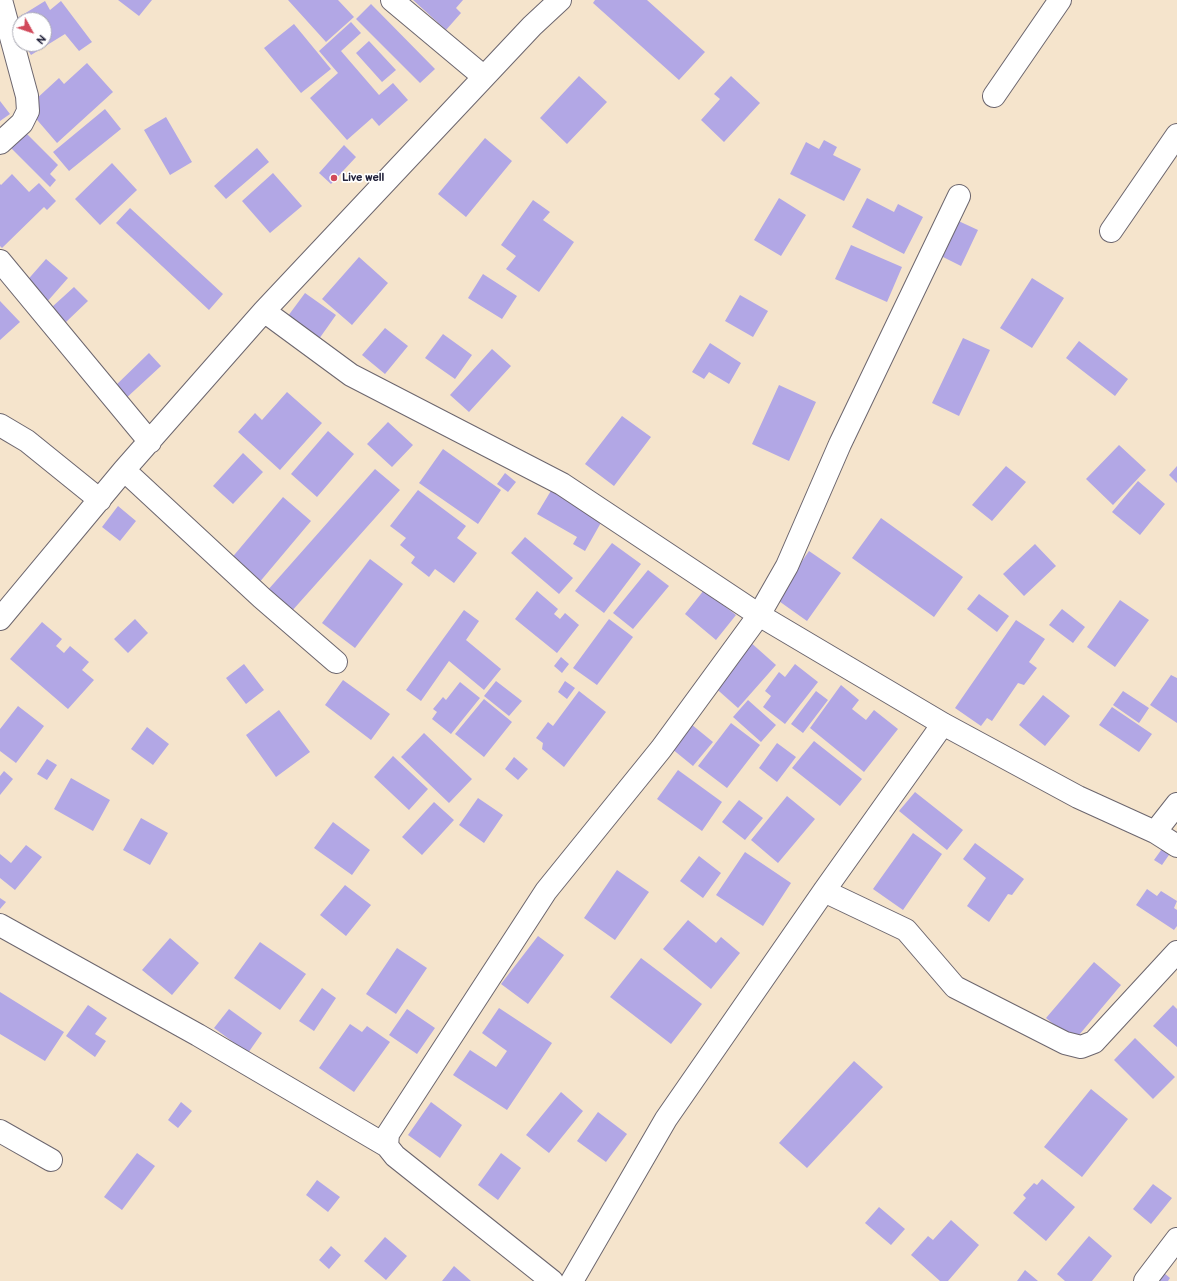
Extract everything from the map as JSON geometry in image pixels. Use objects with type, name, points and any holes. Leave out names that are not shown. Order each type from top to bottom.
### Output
[{"type":"street","points":[[0,144],[22,123],[28,111],[27,96],[1,0]]},
{"type":"street","points":[[392,0],[484,77]]},
{"type":"street","points":[[0,619],[124,470],[264,311],[532,26],[560,0]]},
{"type":"street","points":[[994,96],[1060,0]]},
{"type":"street","points":[[1111,230],[1177,135]]},
{"type":"street","points":[[387,1146],[388,1134],[546,891],[661,749],[760,615],[786,566],[840,444],[959,196]]},
{"type":"street","points":[[0,261],[150,442]]},
{"type":"street","points":[[264,311],[351,375],[562,484],[760,615],[943,724],[1078,797],[1155,832],[1177,846]]},
{"type":"street","points":[[0,425],[27,441],[100,500]]},
{"type":"street","points":[[124,470],[262,598],[336,662]]},
{"type":"street","points":[[572,1281],[666,1119],[824,891],[943,724]]},
{"type":"street","points":[[1155,832],[1177,804]]},
{"type":"street","points":[[824,891],[906,930],[955,987],[1065,1043],[1081,1048],[1094,1042],[1177,952]]},
{"type":"street","points":[[0,925],[198,1035],[387,1146],[395,1156],[552,1281]]},
{"type":"street","points":[[0,1131],[51,1160]]},
{"type":"street","points":[[1144,1281],[1177,1239]]},
{"type":"building","points":[[118,0],[152,0],[139,16]]},
{"type":"building","points":[[288,0],[338,0],[354,17],[326,42]]},
{"type":"building","points":[[413,0],[463,0],[456,8],[461,13],[446,30]]},
{"type":"building","points":[[595,0],[647,0],[705,52],[679,80],[593,3]]},
{"type":"building","points":[[45,1],[50,10],[61,1],[92,42],[79,51],[65,34],[52,42],[52,12],[27,12]]},
{"type":"building","points":[[371,4],[435,69],[420,83],[356,19]]},
{"type":"building","points":[[351,22],[361,33],[341,51],[379,95],[393,83],[408,100],[379,126],[372,118],[347,140],[310,98],[338,73],[319,51]]},
{"type":"building","points":[[294,24],[331,69],[301,93],[264,48]]},
{"type":"building","points":[[369,41],[396,70],[382,82],[356,53]]},
{"type":"building","points":[[29,52],[36,52],[31,55]]},
{"type":"building","points":[[87,63],[113,92],[57,143],[32,114],[39,107],[34,101],[59,78],[64,84]]},
{"type":"building","points":[[579,76],[607,102],[567,144],[540,118]]},
{"type":"building","points":[[731,76],[760,103],[724,142],[701,120],[720,99],[714,94]]},
{"type":"building","points":[[0,101],[10,114],[0,121]]},
{"type":"building","points":[[105,109],[121,129],[69,171],[53,152]]},
{"type":"building","points":[[166,117],[192,162],[170,175],[144,130]]},
{"type":"building","points":[[23,130],[58,165],[50,174],[56,180],[50,187],[8,145]]},
{"type":"building","points":[[485,138],[512,161],[466,217],[438,194]]},
{"type":"building","points":[[824,140],[837,147],[833,155],[861,169],[844,201],[790,174],[806,142],[819,149]]},
{"type":"building","points":[[344,145],[356,157],[331,184],[319,173]]},
{"type":"building","points":[[257,148],[269,162],[226,199],[214,186]]},
{"type":"building","points":[[112,163],[137,190],[100,225],[75,199]]},
{"type":"building","points":[[273,173],[302,206],[270,233],[242,201]]},
{"type":"building","points":[[12,174],[29,192],[39,183],[56,201],[47,210],[44,207],[2,248],[0,246],[0,184],[1,185]]},
{"type":"building","points":[[779,198],[806,215],[781,256],[754,240]]},
{"type":"building","points":[[867,198],[894,212],[898,204],[923,217],[904,254],[852,227]]},
{"type":"building","points":[[533,200],[550,212],[543,220],[574,242],[539,292],[506,269],[516,256],[501,245]]},
{"type":"building","points":[[130,208],[223,294],[209,310],[116,223]]},
{"type":"building","points":[[952,218],[978,230],[961,266],[935,253]]},
{"type":"building","points":[[851,245],[902,267],[887,302],[835,279]]},
{"type":"building","points":[[359,257],[388,283],[352,325],[322,299]]},
{"type":"building","points":[[46,259],[68,278],[46,303],[24,284]]},
{"type":"building","points":[[483,274],[517,296],[502,319],[468,298]]},
{"type":"building","points":[[1032,278],[1064,298],[1032,348],[1000,328]]},
{"type":"building","points":[[74,287],[88,301],[66,322],[52,307]]},
{"type":"building","points":[[305,293],[336,315],[319,339],[288,316]]},
{"type":"building","points":[[740,295],[768,311],[753,337],[725,321]]},
{"type":"building","points":[[0,301],[20,322],[0,340]]},
{"type":"building","points":[[385,328],[408,346],[385,374],[362,355]]},
{"type":"building","points":[[443,334],[472,355],[455,379],[425,358]]},
{"type":"building","points":[[963,338],[990,350],[959,416],[932,403]]},
{"type":"building","points":[[1079,341],[1128,379],[1115,396],[1066,358]]},
{"type":"building","points":[[710,343],[741,363],[729,384],[709,372],[704,379],[692,372]]},
{"type":"building","points":[[492,349],[511,366],[469,412],[450,395]]},
{"type":"building","points":[[149,353],[161,366],[123,401],[112,389]]},
{"type":"building","points":[[779,385],[816,402],[789,461],[752,444]]},
{"type":"building","points":[[287,392],[322,423],[280,470],[238,432],[255,413],[262,420]]},
{"type":"building","points":[[622,416],[651,437],[614,486],[585,464]]},
{"type":"building","points":[[388,422],[413,445],[392,467],[367,444]]},
{"type":"building","points":[[328,431],[354,454],[317,497],[291,474]]},
{"type":"building","points":[[1119,445],[1146,470],[1113,505],[1086,479]]},
{"type":"building","points":[[443,449],[501,490],[478,524],[419,483]]},
{"type":"building","points":[[243,453],[263,472],[233,504],[213,486]]},
{"type":"building","points":[[1006,466],[1026,482],[992,521],[972,505]]},
{"type":"building","points":[[1177,466],[1177,483],[1169,475]]},
{"type":"building","points":[[375,469],[400,490],[291,612],[267,591]]},
{"type":"building","points":[[505,473],[516,482],[508,492],[497,484]]},
{"type":"building","points":[[1138,481],[1165,504],[1140,535],[1112,512]]},
{"type":"building","points":[[552,489],[603,519],[585,551],[573,544],[577,537],[537,514]]},
{"type":"building","points":[[418,490],[466,526],[457,538],[477,553],[454,583],[435,569],[429,577],[411,563],[415,557],[400,545],[406,538],[390,526]]},
{"type":"building","points":[[283,497],[311,521],[258,584],[230,560]]},
{"type":"building","points":[[118,506],[136,521],[120,541],[102,527]]},
{"type":"building","points":[[881,518],[963,577],[934,617],[852,558]]},
{"type":"building","points":[[525,537],[573,578],[559,594],[511,553]]},
{"type":"building","points":[[612,543],[641,564],[604,613],[575,591]]},
{"type":"building","points":[[1035,544],[1056,566],[1024,596],[1003,574]]},
{"type":"building","points":[[809,551],[841,573],[807,621],[776,599]]},
{"type":"building","points":[[370,559],[403,584],[355,648],[322,623]]},
{"type":"building","points":[[648,570],[669,586],[633,629],[613,613]]},
{"type":"building","points":[[704,590],[736,615],[716,640],[685,614]]},
{"type":"building","points":[[537,591],[558,609],[554,614],[560,619],[565,613],[579,625],[557,653],[515,619]]},
{"type":"building","points":[[979,594],[1009,616],[997,632],[967,609]]},
{"type":"building","points":[[1120,600],[1149,620],[1115,667],[1087,647]]},
{"type":"building","points":[[1062,609],[1085,627],[1073,643],[1049,625]]},
{"type":"building","points":[[464,610],[479,621],[466,640],[501,669],[484,690],[449,661],[421,701],[406,690]]},
{"type":"building","points":[[135,619],[148,633],[128,653],[114,639]]},
{"type":"building","points":[[609,619],[633,637],[597,685],[573,668]]},
{"type":"building","points":[[1016,620],[1045,639],[1029,662],[1037,668],[1024,685],[1018,683],[992,721],[987,718],[981,726],[955,708]]},
{"type":"building","points":[[42,622],[62,639],[56,646],[64,653],[70,646],[89,662],[82,670],[94,680],[68,709],[10,659]]},
{"type":"building","points":[[749,641],[776,665],[738,708],[711,684]]},
{"type":"building","points":[[561,657],[569,664],[562,673],[554,666]]},
{"type":"building","points":[[244,664],[264,690],[246,704],[226,678]]},
{"type":"building","points":[[795,664],[818,682],[785,724],[763,707],[771,696],[765,691],[779,672],[785,677]]},
{"type":"building","points":[[1171,675],[1177,678],[1177,723],[1150,705]]},
{"type":"building","points":[[343,680],[390,714],[371,740],[325,705]]},
{"type":"building","points":[[496,681],[522,701],[509,716],[484,696]]},
{"type":"building","points":[[565,681],[575,688],[567,699],[558,692]]},
{"type":"building","points":[[460,682],[480,698],[451,734],[432,719],[437,712],[433,709],[443,697],[446,700]]},
{"type":"building","points":[[841,685],[859,700],[852,709],[866,720],[874,710],[898,729],[864,772],[810,728]]},
{"type":"building","points":[[579,691],[606,712],[564,767],[542,749],[543,743],[536,738],[548,722],[553,726]]},
{"type":"building","points":[[816,691],[828,700],[803,733],[791,724]]},
{"type":"building","points":[[1123,691],[1149,708],[1139,723],[1113,705]]},
{"type":"building","points":[[1043,695],[1070,716],[1045,746],[1019,725]]},
{"type":"building","points":[[484,699],[512,722],[484,757],[455,734]]},
{"type":"building","points":[[748,700],[776,725],[761,742],[733,717]]},
{"type":"building","points":[[18,706],[44,726],[16,763],[0,751],[0,729]]},
{"type":"building","points":[[1112,707],[1152,734],[1139,752],[1099,725]]},
{"type":"building","points":[[279,710],[310,752],[276,777],[246,735]]},
{"type":"building","points":[[686,720],[713,742],[693,766],[666,744]]},
{"type":"building","points":[[731,723],[760,745],[727,788],[698,766]]},
{"type":"building","points":[[147,727],[169,744],[153,765],[131,749]]},
{"type":"building","points":[[424,733],[472,779],[449,803],[401,757]]},
{"type":"building","points":[[814,741],[862,779],[840,806],[792,768]]},
{"type":"building","points":[[777,743],[796,757],[777,782],[759,768]]},
{"type":"building","points":[[393,756],[428,789],[409,810],[374,777]]},
{"type":"building","points":[[514,757],[528,769],[518,780],[505,769]]},
{"type":"building","points":[[47,759],[57,765],[47,780],[37,774]]},
{"type":"building","points":[[678,770],[722,802],[702,831],[657,799]]},
{"type":"building","points":[[4,771],[13,779],[0,795],[0,776]]},
{"type":"building","points":[[71,778],[110,800],[93,831],[54,809]]},
{"type":"building","points":[[915,792],[963,830],[947,850],[899,811]]},
{"type":"building","points":[[787,796],[815,819],[778,863],[751,840]]},
{"type":"building","points":[[478,798],[503,815],[484,843],[459,825]]},
{"type":"building","points":[[739,800],[763,818],[745,840],[722,822]]},
{"type":"building","points":[[434,802],[454,820],[422,855],[402,837]]},
{"type":"building","points":[[141,818],[168,833],[150,865],[123,850]]},
{"type":"building","points":[[333,822],[370,850],[352,875],[314,848]]},
{"type":"building","points":[[913,833],[942,854],[903,910],[873,889]]},
{"type":"building","points":[[975,843],[1024,879],[1012,895],[1008,894],[989,922],[967,906],[986,878],[963,859]]},
{"type":"building","points":[[26,845],[42,857],[15,890],[0,878],[0,854],[11,863]]},
{"type":"building","points":[[1164,846],[1171,852],[1162,865],[1154,860]]},
{"type":"building","points":[[745,852],[791,883],[763,926],[716,895]]},
{"type":"building","points":[[699,856],[721,873],[703,898],[680,881]]},
{"type":"building","points":[[617,870],[649,892],[615,940],[584,918]]},
{"type":"building","points":[[345,885],[371,905],[346,936],[320,915]]},
{"type":"building","points":[[1147,889],[1157,896],[1161,891],[1177,901],[1174,908],[1177,910],[1177,926],[1174,930],[1136,905]]},
{"type":"building","points":[[0,898],[6,902],[0,909]]},
{"type":"building","points":[[688,920],[716,943],[721,937],[740,953],[711,989],[663,949]]},
{"type":"building","points":[[538,936],[564,955],[528,1004],[501,984]]},
{"type":"building","points":[[170,938],[199,963],[172,995],[142,970]]},
{"type":"building","points":[[260,942],[306,974],[280,1010],[234,978]]},
{"type":"building","points":[[397,948],[427,968],[396,1014],[366,994]]},
{"type":"building","points":[[641,958],[702,1004],[671,1044],[610,997]]},
{"type":"building","points":[[1094,962],[1121,985],[1074,1041],[1046,1018]]},
{"type":"building","points":[[322,988],[336,998],[314,1031],[299,1021]]},
{"type":"building","points":[[0,992],[64,1032],[45,1061],[0,1034]]},
{"type":"building","points":[[88,1005],[107,1018],[95,1034],[106,1041],[95,1057],[66,1036]]},
{"type":"building","points":[[1173,1005],[1177,1009],[1177,1047],[1153,1026]]},
{"type":"building","points":[[499,1008],[552,1043],[507,1110],[453,1075],[470,1050],[496,1067],[507,1051],[482,1033]]},
{"type":"building","points":[[229,1009],[262,1033],[248,1053],[214,1028]]},
{"type":"building","points":[[407,1009],[435,1028],[417,1054],[389,1035]]},
{"type":"building","points":[[350,1024],[362,1032],[367,1026],[390,1042],[354,1092],[319,1068]]},
{"type":"building","points":[[1135,1038],[1175,1077],[1153,1099],[1114,1060]]},
{"type":"building","points":[[854,1061],[883,1087],[807,1168],[779,1143]]},
{"type":"building","points":[[1091,1089],[1128,1119],[1082,1177],[1044,1147]]},
{"type":"building","points":[[561,1092],[583,1111],[549,1153],[526,1135]]},
{"type":"building","points":[[181,1102],[192,1111],[178,1128],[168,1120]]},
{"type":"building","points":[[431,1102],[462,1125],[440,1158],[408,1135]]},
{"type":"building","points":[[598,1112],[627,1134],[606,1162],[577,1141]]},
{"type":"building","points":[[137,1153],[155,1166],[122,1210],[104,1197]]},
{"type":"building","points":[[501,1153],[521,1168],[498,1200],[478,1185]]},
{"type":"building","points":[[1042,1179],[1075,1207],[1046,1241],[1013,1213],[1026,1198],[1023,1195],[1034,1183],[1037,1185]]},
{"type":"building","points":[[317,1180],[340,1197],[328,1212],[306,1195]]},
{"type":"building","points":[[1153,1184],[1172,1198],[1151,1224],[1133,1209]]},
{"type":"building","points":[[879,1207],[905,1229],[891,1245],[865,1223]]},
{"type":"building","points":[[951,1220],[979,1245],[948,1281],[940,1281],[911,1255],[928,1236],[933,1240]]},
{"type":"building","points":[[1089,1236],[1112,1256],[1092,1281],[1065,1281],[1057,1274]]},
{"type":"building","points":[[385,1237],[407,1256],[386,1280],[364,1261]]},
{"type":"building","points":[[331,1246],[341,1255],[329,1269],[319,1260]]},
{"type":"building","points":[[454,1266],[471,1281],[442,1281]]},
{"type":"building","points":[[1025,1270],[1038,1281],[1017,1281]]},
{"type":"building","points":[[1164,1273],[1170,1278],[1168,1281],[1156,1281]]},
{"type":"place","name":"Live well","points":[[334,178]]}]
